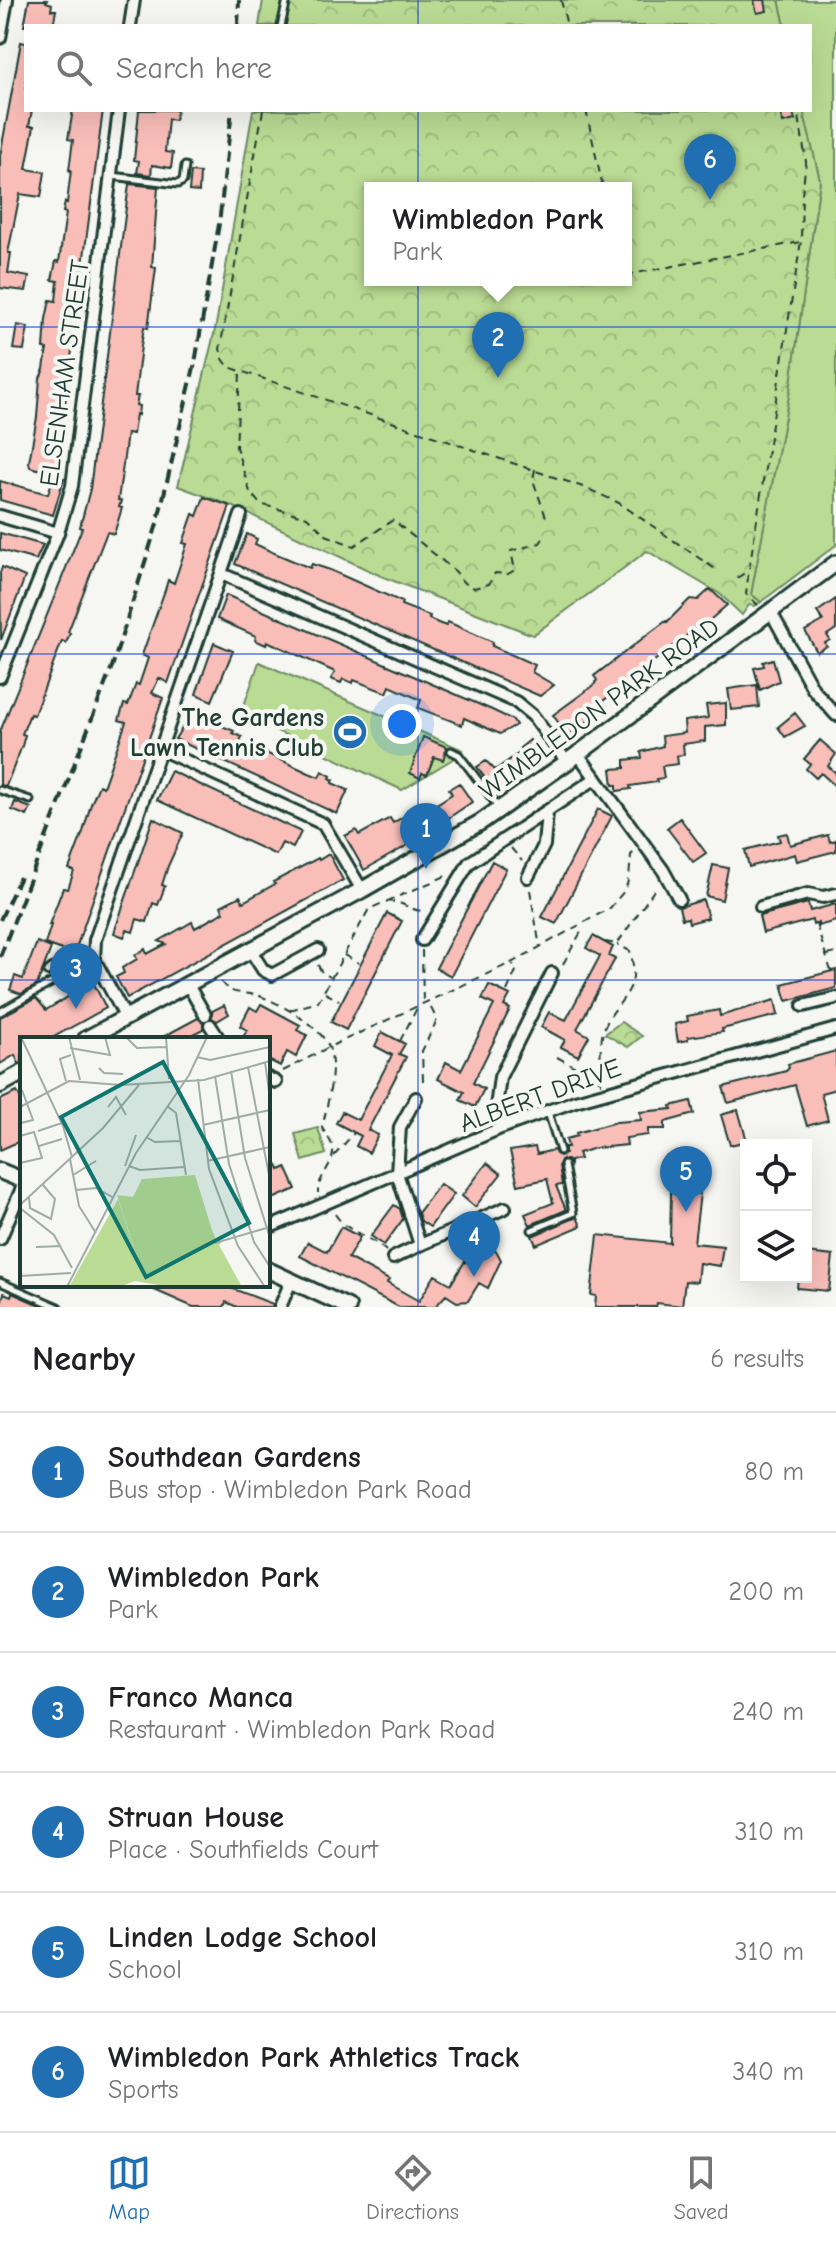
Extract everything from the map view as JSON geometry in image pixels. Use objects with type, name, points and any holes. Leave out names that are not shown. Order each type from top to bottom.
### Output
[{"type":"street","points":[[0,38],[7,0]]},
{"type":"street","points":[[130,24],[134,0]]},
{"type":"street","name":"ELSENHAM STREET","points":[[0,677],[58,533],[74,475],[119,112]]},
{"type":"street","points":[[126,1018],[94,957],[95,940],[241,515]]},
{"type":"street","points":[[0,516],[58,533]]},
{"type":"street","name":"WIMBLEDON PARK ROAD","points":[[90,1037],[362,890],[500,810],[573,758],[764,609],[836,563]]},
{"type":"street","points":[[222,574],[516,702],[596,778],[663,870],[679,899]]},
{"type":"street","points":[[764,609],[813,689],[836,715]]},
{"type":"street","points":[[160,749],[323,824],[362,890]]},
{"type":"street","points":[[422,940],[464,869],[596,778]]},
{"type":"street","points":[[528,877],[544,845],[547,813]]},
{"type":"street","points":[[761,907],[808,894],[823,897],[836,894]]},
{"type":"street","points":[[251,951],[263,970],[272,975],[315,951]]},
{"type":"street","points":[[501,1128],[497,1100],[500,1077],[552,973]]},
{"type":"street","points":[[188,985],[218,1037]]},
{"type":"street","points":[[803,1006],[836,998]]},
{"type":"street","name":"ALBERT DRIVE","points":[[270,1227],[501,1128],[601,1093],[836,1029]]},
{"type":"street","points":[[0,1085],[20,1074]]},
{"type":"street","points":[[416,1098],[400,1127],[397,1173],[420,1245]]},
{"type":"street","points":[[0,1171],[20,1179]]},
{"type":"street","points":[[0,1239],[20,1193]]},
{"type":"street","points":[[393,1258],[505,1208]]},
{"type":"street","points":[[270,1271],[348,1307]]},
{"type":"street","points":[[280,1307],[292,1279]]},
{"type":"lane","points":[[281,24],[287,0]]},
{"type":"lane","points":[[111,176],[178,184],[183,181],[185,166]]},
{"type":"lane","points":[[451,751],[459,755],[500,810]]},
{"type":"lane","points":[[0,790],[30,800]]},
{"type":"lane","points":[[47,972],[55,965],[94,957]]},
{"type":"lane","points":[[0,1012],[94,957]]},
{"type":"lane","points":[[548,1112],[560,1151]]},
{"type":"lane","points":[[532,1230],[573,1213],[564,1165]]},
{"type":"lane","points":[[0,1282],[58,1307]]},
{"type":"path","points":[[561,0],[567,24]]},
{"type":"path","points":[[263,112],[220,349],[229,367],[535,469],[619,503],[718,571]]},
{"type":"path","points":[[586,112],[602,182]]},
{"type":"path","points":[[764,609],[746,594],[801,241],[806,162],[799,116]]},
{"type":"path","points":[[632,274],[801,241]]},
{"type":"path","points":[[240,372],[236,447],[250,492],[260,504],[307,517],[326,535],[354,546],[393,520],[456,572],[463,582],[474,588],[489,584],[495,573],[508,574],[515,570],[511,551],[540,543],[546,534]]},
{"type":"path","points":[[535,469],[533,480],[547,520]]},
{"type":"path","points":[[737,578],[749,570]]},
{"type":"path","points":[[502,842],[523,862],[540,948]]},
{"type":"path","points":[[272,1080],[329,1047],[513,962],[610,908],[625,890],[631,855],[644,843]]},
{"type":"path","points":[[288,1011],[318,1002],[369,909],[464,869]]},
{"type":"path","points":[[617,944],[655,893],[663,870]]},
{"type":"path","points":[[381,903],[403,903],[419,912],[441,907]]},
{"type":"path","points":[[816,924],[831,971]]},
{"type":"path","points":[[563,964],[581,932],[579,926]]},
{"type":"path","points":[[422,940],[423,1005]]},
{"type":"path","points":[[601,1093],[603,1033],[631,989],[635,967],[630,951],[605,942]]},
{"type":"path","points":[[315,951],[321,971],[331,978]]},
{"type":"path","points":[[826,956],[836,953]]},
{"type":"path","points":[[343,955],[359,963]]},
{"type":"path","points":[[507,991],[516,971],[513,962]]},
{"type":"path","points":[[215,970],[228,990],[243,996],[261,997],[306,1019],[329,1047],[331,1081],[322,1128],[333,1146],[333,1157]]},
{"type":"path","points":[[323,992],[339,1000]]},
{"type":"path","points":[[423,1081],[422,1051],[437,1020],[429,1003]]},
{"type":"path","points":[[400,1041],[418,1007]]},
{"type":"path","points":[[557,1057],[601,1081]]},
{"type":"path","points":[[321,1206],[318,1185],[333,1157],[354,1133]]},
{"type":"path","points":[[334,1212],[342,1225],[372,1238],[393,1258]]},
{"type":"green space","points":[[263,0],[779,0],[785,24],[259,24]]},
{"type":"green space","points":[[779,0],[836,0],[836,545],[761,602],[751,594],[790,390],[820,180],[803,112],[812,112],[812,24],[785,24]]},
{"type":"green space","points":[[253,112],[803,112],[820,180],[790,390],[751,594],[761,602],[755,606],[749,605],[742,615],[720,594],[647,551],[533,635],[381,576],[232,506],[178,486],[216,325]]},
{"type":"green space","name":"The Gardens Lawn Tennis Club","points":[[259,662],[463,750],[460,752],[495,796],[489,800],[456,757],[402,790],[241,714]]},
{"type":"green space","points":[[621,1022],[642,1036],[628,1047],[605,1034]]},
{"type":"green space","points":[[318,1128],[326,1154],[303,1161],[295,1134]]},
{"type":"building","points":[[29,0],[47,0],[52,4],[51,10],[56,10],[53,24],[24,24]]},
{"type":"building","points":[[754,0],[765,0],[767,11],[757,13]]},
{"type":"building","points":[[21,42],[24,43],[24,112],[32,112],[29,126],[34,126],[26,169],[45,172],[41,197],[20,194],[8,253],[11,253],[8,273],[29,277],[26,291],[0,288],[0,156]]},
{"type":"building","points":[[73,112],[103,112],[56,474],[30,467],[29,462],[47,349],[44,348],[46,319],[50,300],[56,301],[58,281],[52,280],[56,261],[59,262],[66,213],[63,212],[71,170],[73,140],[68,139]]},
{"type":"building","points":[[139,112],[177,112],[175,120],[168,119],[165,152],[173,153],[171,168],[152,165],[151,175],[137,173],[139,161],[134,160]]},
{"type":"building","points":[[780,112],[793,112],[795,120],[783,123]]},
{"type":"building","points":[[191,172],[200,173],[199,192],[189,191]]},
{"type":"building","points":[[129,184],[158,187],[152,267],[156,268],[148,328],[144,327],[141,346],[135,396],[138,396],[138,415],[133,434],[127,433],[118,500],[122,508],[114,534],[107,532],[70,633],[66,643],[62,641],[34,715],[30,714],[22,734],[25,735],[22,746],[6,786],[0,785],[0,732],[82,528],[90,489]]},
{"type":"building","points":[[17,325],[28,327],[24,350],[13,349]]},
{"type":"building","points":[[54,475],[64,478],[53,515],[0,500],[0,481],[48,494]]},
{"type":"building","points":[[204,497],[230,506],[168,683],[159,678],[152,693],[163,698],[74,954],[45,944],[49,925],[63,888],[68,889],[74,871],[69,869],[91,804],[99,785],[103,787],[126,722],[119,720],[124,704],[128,705],[136,684],[139,685],[148,658],[142,655],[168,580],[174,583],[193,514],[197,516]]},
{"type":"building","points":[[0,533],[43,545],[36,560],[0,550]]},
{"type":"building","points":[[247,534],[257,539],[255,544],[272,552],[310,568],[312,564],[330,570],[402,602],[401,605],[430,616],[429,619],[438,623],[446,626],[448,622],[493,642],[492,646],[535,665],[532,672],[554,685],[540,696],[235,564]]},
{"type":"building","points":[[2,567],[25,577],[1,640],[0,573]]},
{"type":"building","points":[[710,589],[727,605],[603,701],[607,707],[568,736],[553,715],[594,685],[597,680],[594,676],[667,622],[690,599],[698,600]]},
{"type":"building","points":[[226,595],[492,710],[513,720],[516,725],[500,734],[464,718],[462,725],[418,708],[421,700],[390,686],[387,693],[354,680],[353,683],[343,679],[341,683],[331,679],[335,672],[267,641],[266,645],[255,640],[256,636],[217,619]]},
{"type":"building","points":[[836,599],[836,629],[827,635],[830,640],[825,643],[827,646],[817,652],[805,631],[823,621],[817,612]]},
{"type":"building","points":[[214,643],[233,651],[212,701],[196,694]]},
{"type":"building","points":[[773,659],[779,681],[760,690],[754,668],[764,666],[763,662]]},
{"type":"building","points":[[757,685],[759,707],[731,710],[728,689]]},
{"type":"building","points":[[726,703],[726,725],[705,727],[705,741],[683,744],[684,755],[677,756],[678,764],[662,766],[664,778],[617,791],[611,769],[625,768],[625,760],[642,758],[641,752],[663,746],[662,736],[685,733],[684,721],[708,718],[706,705]]},
{"type":"building","points":[[191,713],[234,731],[242,737],[240,741],[309,773],[319,777],[322,771],[331,776],[334,780],[332,783],[348,790],[337,814],[175,739]]},
{"type":"building","points":[[795,713],[805,726],[785,737],[778,727]]},
{"type":"building","points":[[423,737],[447,747],[443,760],[434,757],[427,775],[422,773],[420,778],[410,773]]},
{"type":"building","points":[[530,740],[542,757],[495,792],[477,767],[486,761],[495,770],[522,751],[520,748]]},
{"type":"building","points":[[820,740],[836,754],[828,766],[836,773],[836,787],[821,773],[816,778],[806,769],[810,764],[804,759]]},
{"type":"building","points":[[171,771],[301,832],[293,848],[282,843],[276,855],[157,800]]},
{"type":"building","points":[[459,783],[472,802],[410,844],[364,870],[345,836],[356,830],[359,835],[390,818],[393,823],[418,808],[421,814],[452,794],[449,789]]},
{"type":"building","points":[[15,802],[31,808],[27,816],[12,810]]},
{"type":"building","points":[[598,809],[612,816],[556,924],[542,917]]},
{"type":"building","points":[[153,818],[183,833],[168,866],[158,905],[153,903],[147,922],[137,919],[133,932],[127,930],[124,937],[114,933]]},
{"type":"building","points":[[680,818],[706,853],[693,862],[667,828]]},
{"type":"building","points":[[787,833],[790,845],[828,835],[830,842],[836,840],[836,851],[797,861],[795,854],[749,867],[745,850],[780,841],[778,835]]},
{"type":"building","points":[[329,854],[343,880],[127,998],[116,977],[124,973],[122,968],[137,959],[135,955],[145,949],[147,954],[166,944],[159,941],[192,922],[195,928],[224,912],[221,906],[240,896],[243,902],[275,884],[273,882]]},
{"type":"building","points":[[492,861],[506,869],[451,976],[436,968]]},
{"type":"building","points":[[713,865],[728,868],[722,900],[706,896]]},
{"type":"building","points":[[703,900],[708,918],[689,923],[688,918],[682,919],[679,907]]},
{"type":"building","points":[[808,903],[810,911],[836,904],[836,921],[818,926],[818,923],[813,925],[812,920],[763,933],[759,916]]},
{"type":"building","points":[[387,913],[402,921],[346,1030],[331,1022]]},
{"type":"building","points":[[593,936],[613,947],[609,956],[615,959],[577,1029],[589,1036],[578,1056],[561,1047],[565,1040],[541,1027],[549,1012],[566,1020],[600,956],[586,948]]},
{"type":"building","points":[[37,942],[51,948],[37,985],[21,994],[10,990],[15,976],[23,979]]},
{"type":"building","points":[[836,970],[836,988],[787,1001],[782,984]]},
{"type":"building","points":[[93,982],[106,1008],[54,1037],[20,1037],[20,1064],[15,1055],[0,1064],[0,1017],[36,998],[46,1010]]},
{"type":"building","points":[[489,985],[510,995],[504,1006],[510,1009],[473,1083],[484,1089],[475,1107],[460,1100],[464,1092],[438,1079],[446,1062],[461,1070],[494,1005],[482,999]]},
{"type":"building","points":[[775,1000],[778,1015],[678,1042],[675,1024],[688,1021],[687,1016],[719,1010],[720,1016]]},
{"type":"building","points":[[261,1004],[300,1025],[297,1030],[307,1035],[296,1057],[287,1052],[280,1066],[270,1061],[270,1037],[243,1037],[247,1030],[240,1026],[250,1007],[257,1011]]},
{"type":"building","points":[[224,1005],[229,1014],[217,1021],[212,1018],[212,1011]]},
{"type":"building","points":[[198,1018],[203,1022],[203,1029],[195,1033],[197,1037],[163,1037]]},
{"type":"building","points":[[382,1032],[405,1044],[399,1054],[406,1057],[368,1130],[378,1135],[369,1153],[356,1146],[361,1136],[336,1123],[342,1112],[358,1120],[392,1055],[375,1046]]},
{"type":"building","points":[[836,1051],[836,1089],[821,1093],[828,1120],[807,1126],[795,1085],[728,1103],[723,1087],[786,1071],[788,1064]]},
{"type":"building","points":[[17,1092],[20,1097],[20,1141],[0,1150],[0,1100]]},
{"type":"building","points":[[691,1101],[694,1114],[665,1122],[665,1129],[648,1129],[648,1135],[626,1138],[627,1145],[578,1153],[580,1159],[570,1161],[570,1164],[567,1160],[561,1160],[562,1185],[556,1186],[566,1210],[530,1225],[525,1214],[553,1203],[547,1179],[518,1185],[510,1151],[535,1147],[537,1154],[554,1150],[561,1156],[568,1147],[566,1139],[577,1136],[576,1133],[616,1122],[641,1120],[640,1112],[672,1109],[671,1106]]},
{"type":"building","points":[[738,1110],[746,1139],[730,1145],[721,1115]]},
{"type":"building","points":[[487,1163],[501,1174],[475,1207],[462,1196]]},
{"type":"building","points":[[278,1165],[280,1170],[286,1167],[296,1189],[270,1200],[270,1169]]},
{"type":"building","points":[[684,1177],[702,1177],[694,1243],[723,1246],[720,1266],[699,1263],[697,1282],[685,1281],[682,1306],[657,1303],[656,1307],[595,1307],[596,1296],[591,1295],[598,1235],[670,1243],[671,1192],[683,1192]]},
{"type":"building","points":[[440,1184],[454,1194],[430,1227],[421,1221],[418,1213]]},
{"type":"building","points":[[394,1205],[400,1209],[403,1219],[384,1245],[371,1236]]},
{"type":"building","points":[[577,1217],[581,1226],[536,1245],[532,1236]]},
{"type":"building","points":[[341,1227],[360,1237],[348,1258],[389,1280],[387,1283],[419,1301],[435,1275],[451,1284],[465,1261],[472,1265],[482,1249],[497,1252],[501,1260],[488,1288],[479,1283],[468,1301],[457,1302],[446,1295],[435,1307],[399,1307],[300,1256],[308,1242],[327,1252]]},
{"type":"building","points":[[812,1254],[833,1256],[829,1291],[797,1288],[797,1283],[812,1283]]},
{"type":"building","points":[[148,1287],[228,1287],[273,1304],[272,1307],[237,1307],[226,1302],[224,1307],[193,1307]]},
{"type":"building","points":[[4,1293],[11,1296],[12,1293],[44,1307],[0,1307]]},
{"type":"railway","points":[[238,24],[239,0]]},
{"type":"railway","points":[[0,957],[113,664],[157,524],[195,363],[219,224],[232,112]]},
{"type":"railway","points":[[0,920],[20,877]]},
{"type":"place","name":"Wimbledon Park Athletics Track","points":[[710,200]]},
{"type":"place","name":"Wimbledon Park","points":[[498,378]]},
{"type":"place","name":"The Gardens Lawn Tennis Club","points":[[350,732]]},
{"type":"place","name":"Southdean Gardens","points":[[426,869]]},
{"type":"place","name":"Franco Manca","points":[[76,1009]]},
{"type":"place","name":"Linden Lodge School","points":[[686,1212]]},
{"type":"place","name":"Struan House","points":[[474,1277]]}]
